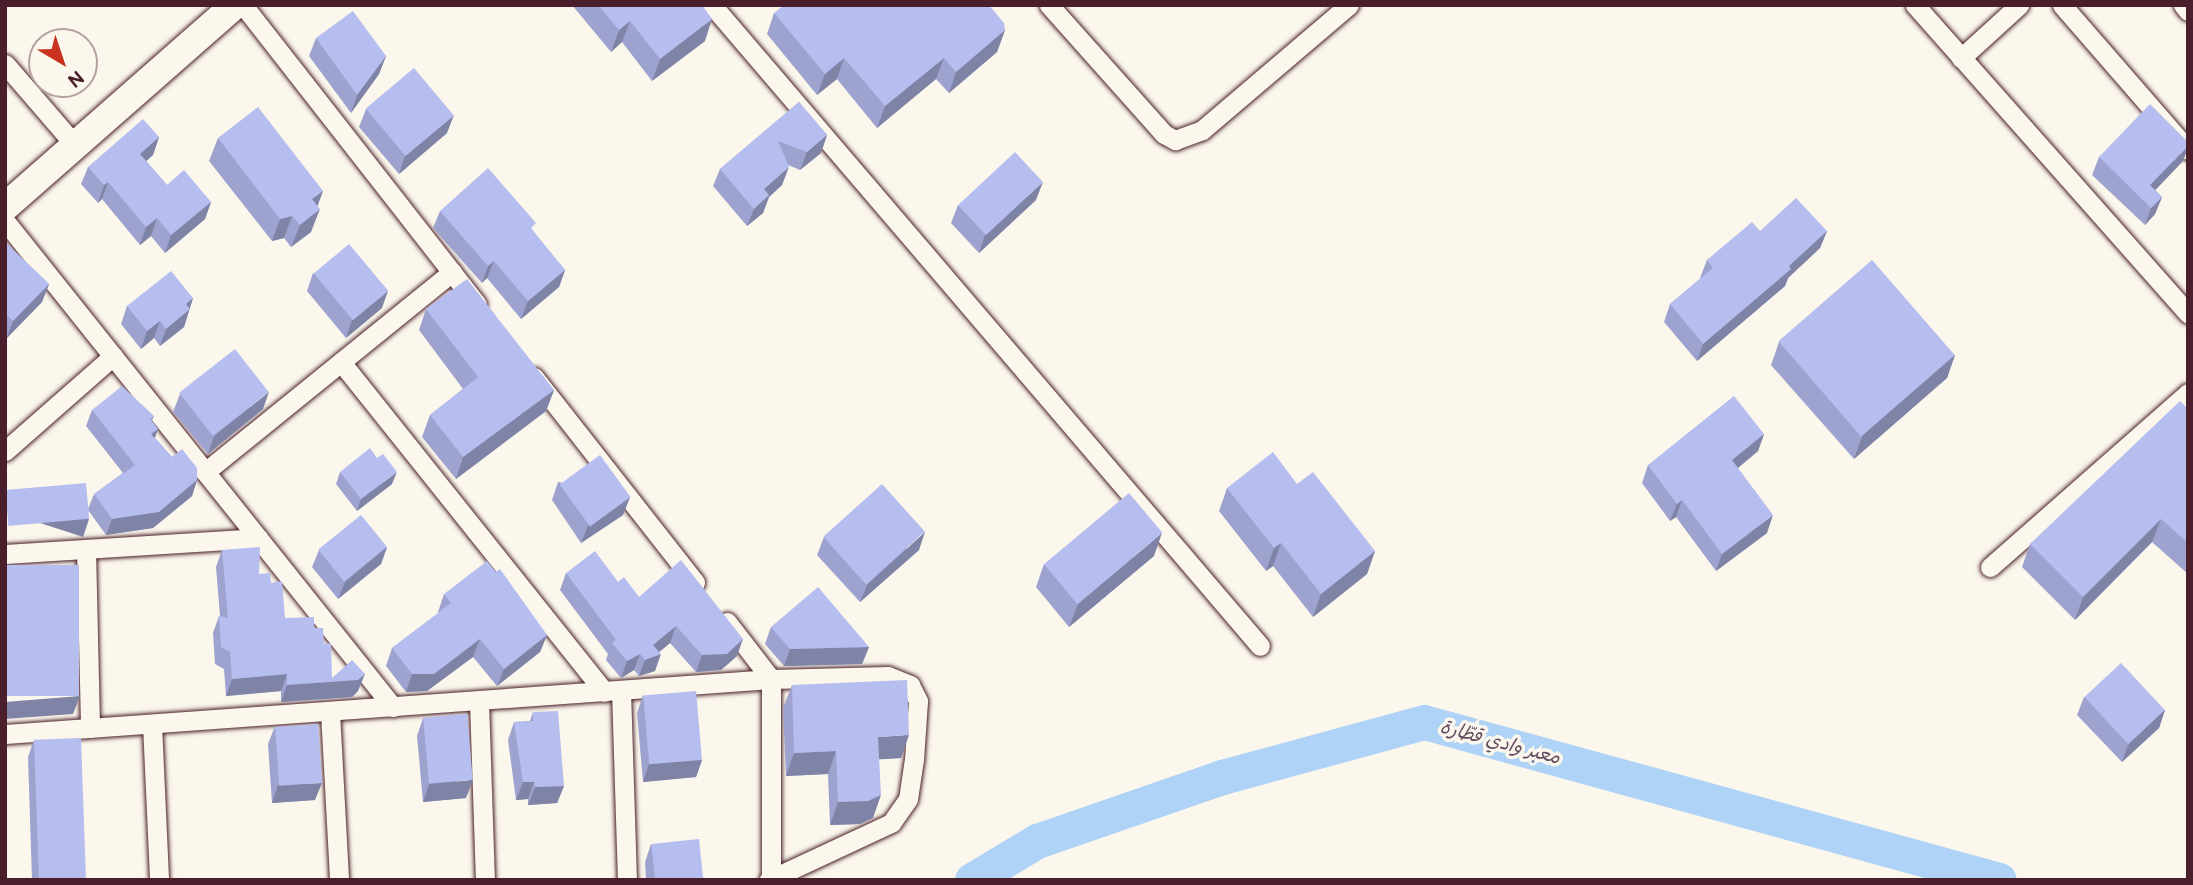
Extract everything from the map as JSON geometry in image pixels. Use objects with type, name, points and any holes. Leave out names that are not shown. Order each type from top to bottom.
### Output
[{"type":"street","points":[[5,206],[235,5]]},
{"type":"street","points":[[243,5],[486,316]]},
{"type":"street","points":[[712,5],[1259,646]]},
{"type":"street","points":[[1059,9],[1164,134],[1175,140],[1202,130],[1349,5]]},
{"type":"street","points":[[1915,5],[2188,314]]},
{"type":"street","points":[[1961,58],[2019,5]]},
{"type":"street","points":[[2063,5],[2188,150]]},
{"type":"street","points":[[2183,5],[2188,11]]},
{"type":"street","points":[[5,64],[75,145]]},
{"type":"street","points":[[5,222],[393,707]]},
{"type":"street","points":[[205,472],[452,272]]},
{"type":"street","points":[[5,451],[113,356]]},
{"type":"street","points":[[5,734],[771,679],[888,676],[910,685],[918,701],[908,799],[891,823],[770,879],[771,679],[521,360]]},
{"type":"street","points":[[341,362],[612,691],[627,880]]},
{"type":"street","points":[[1990,567],[2188,393]]},
{"type":"street","points":[[5,554],[258,538]]},
{"type":"street","points":[[86,549],[90,728]]},
{"type":"street","points":[[479,701],[485,880]]},
{"type":"street","points":[[330,712],[338,880]]},
{"type":"street","points":[[152,724],[159,880]]},
{"type":"building","points":[[598,5],[702,5],[712,19],[660,59],[630,21],[619,30]]},
{"type":"building","points":[[784,5],[989,5],[1004,23],[1005,30],[956,72],[944,58],[885,106],[844,58],[825,74],[774,13]]},
{"type":"building","points":[[353,11],[386,56],[357,95],[316,38]]},
{"type":"building","points":[[414,68],[454,115],[406,156],[366,108]]},
{"type":"building","points":[[799,102],[827,135],[807,152],[778,141],[789,167],[764,189],[769,195],[754,209],[720,169]]},
{"type":"building","points":[[2150,104],[2188,142],[2188,146],[2150,185],[2162,197],[2151,208],[2099,157]]},
{"type":"building","points":[[258,107],[323,191],[312,199],[320,209],[300,225],[292,216],[280,219],[218,138]]},
{"type":"building","points":[[143,119],[159,137],[140,154],[167,185],[184,170],[211,202],[171,235],[157,218],[146,227],[108,182],[104,185],[88,167]]},
{"type":"building","points":[[1015,152],[1043,182],[986,235],[958,205]]},
{"type":"building","points":[[488,168],[536,223],[531,228],[565,270],[528,301],[494,261],[488,266],[440,211]]},
{"type":"building","points":[[1796,198],[1827,231],[1789,266],[1791,269],[1703,344],[1670,304],[1713,268],[1707,260],[1752,222],[1760,231]]},
{"type":"building","points":[[5,242],[49,284],[13,321],[5,314]]},
{"type":"building","points":[[349,244],[388,291],[353,320],[314,274]]},
{"type":"building","points":[[1872,260],[1955,355],[1861,436],[1778,341]]},
{"type":"building","points":[[171,271],[193,298],[186,304],[190,309],[166,329],[160,321],[147,331],[127,306]]},
{"type":"building","points":[[467,279],[554,390],[463,457],[430,415],[478,377],[426,309]]},
{"type":"building","points":[[235,349],[269,392],[213,436],[179,393]]},
{"type":"building","points":[[122,386],[154,416],[150,419],[158,429],[151,434],[172,457],[182,449],[197,468],[197,480],[159,512],[112,519],[94,494],[135,465],[92,410]]},
{"type":"building","points":[[1734,396],[1764,434],[1732,460],[1773,515],[1722,554],[1682,500],[1677,504],[1648,465]]},
{"type":"building","points":[[2180,401],[2188,409],[2188,543],[2161,519],[2083,597],[2030,544]]},
{"type":"building","points":[[370,448],[377,458],[383,454],[397,472],[361,499],[340,472]]},
{"type":"building","points":[[1273,452],[1297,484],[1313,472],[1375,551],[1321,594],[1281,543],[1274,548],[1227,488]]},
{"type":"building","points":[[600,455],[631,497],[590,526],[560,484]]},
{"type":"building","points":[[86,483],[89,519],[8,526],[5,490]]},
{"type":"building","points":[[882,484],[925,532],[866,584],[823,537]]},
{"type":"building","points":[[1129,493],[1162,533],[1077,604],[1044,564]]},
{"type":"building","points":[[361,515],[387,547],[344,581],[318,550]]},
{"type":"building","points":[[260,547],[259,574],[270,573],[271,583],[282,581],[285,618],[314,617],[314,628],[323,628],[324,644],[331,643],[332,678],[352,660],[365,674],[358,680],[287,685],[287,674],[232,679],[230,652],[221,647],[219,616],[228,618],[222,550]]},
{"type":"building","points":[[595,551],[618,582],[624,577],[639,597],[681,560],[743,639],[727,654],[702,655],[676,626],[653,645],[661,654],[645,660],[640,654],[627,661],[612,643],[616,640],[566,573]]},
{"type":"building","points":[[487,561],[496,572],[500,569],[547,635],[504,669],[480,639],[434,674],[412,674],[392,648],[451,603],[444,594]]},
{"type":"building","points":[[5,565],[79,565],[79,696],[5,696]]},
{"type":"building","points":[[818,587],[869,647],[790,649],[771,627]]},
{"type":"building","points":[[2121,663],[2165,710],[2128,744],[2084,697]]},
{"type":"building","points":[[907,680],[909,735],[878,737],[881,795],[868,801],[838,802],[836,751],[794,753],[792,685]]},
{"type":"building","points":[[696,691],[702,760],[649,764],[643,696]]},
{"type":"building","points":[[558,711],[564,786],[535,787],[534,782],[523,782],[514,722],[533,721],[533,712]]},
{"type":"building","points":[[467,714],[473,780],[429,784],[423,718]]},
{"type":"building","points":[[318,724],[322,783],[279,786],[275,727]]},
{"type":"building","points":[[81,738],[86,880],[39,880],[34,740]]},
{"type":"building","points":[[699,839],[703,880],[655,880],[651,844]]},
{"type":"waterway","name":"معبر وادي قطّارة","points":[[972,880],[1037,841],[1222,777],[1424,722],[1999,880]]}]
